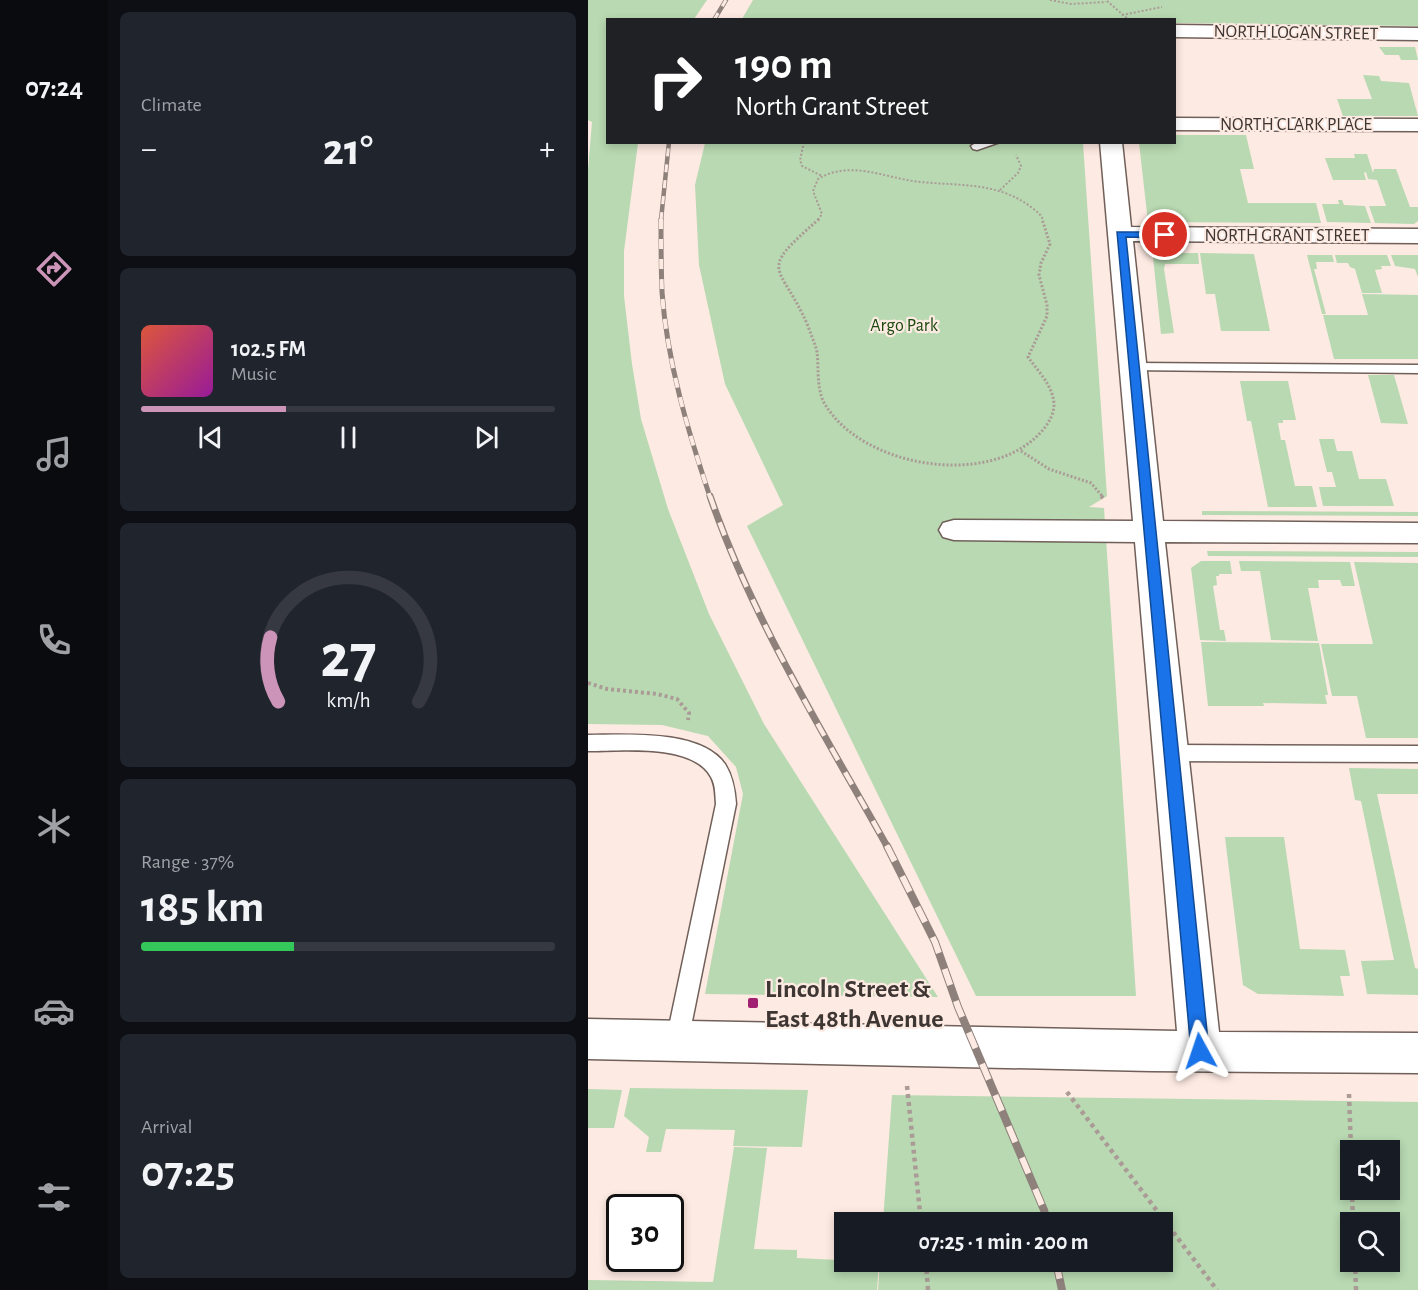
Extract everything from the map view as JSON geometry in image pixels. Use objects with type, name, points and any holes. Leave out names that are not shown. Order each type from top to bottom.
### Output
[{"type":"street","name":"NORTH LOGAN STREET","points":[[1176,31],[1418,34]]},
{"type":"street","name":"NORTH CLARK PLACE","points":[[1176,124],[1418,125]]},
{"type":"street","points":[[1111,144],[1200,1051]]},
{"type":"street","name":"NORTH GRANT STREET","points":[[1120,234],[1418,236]]},
{"type":"street","points":[[954,530],[1418,533]]},
{"type":"street","points":[[588,1039],[1418,1053]]},
{"type":"lane","points":[[976,146],[985,144]]},
{"type":"lane","points":[[1133,367],[1418,369]]},
{"type":"lane","points":[[588,743],[664,744],[686,747],[704,756],[718,769],[725,785],[726,804],[677,1041]]},
{"type":"lane","points":[[1172,753],[1418,754]]},
{"type":"path","points":[[1050,0],[1071,4],[1107,1],[1127,18]]},
{"type":"path","points":[[804,144],[800,160],[802,166],[822,177]]},
{"type":"path","points":[[1000,190],[1018,173],[1021,166],[1012,151]]},
{"type":"path","points":[[862,170],[920,182],[968,184],[1000,190],[1023,201],[1041,215],[1050,244],[1041,260],[1039,275],[1048,305],[1046,318],[1040,333],[1029,347],[1028,357],[1048,388],[1054,405],[1048,424],[1038,437],[1021,451],[994,460],[952,465],[910,461],[880,451],[843,428],[823,403],[815,346],[804,316],[778,276],[777,262],[784,250],[819,219],[822,213],[813,191],[816,182],[822,177],[844,171],[862,170]]},
{"type":"path","points":[[1021,451],[1049,469],[1091,483],[1105,500]]},
{"type":"path","points":[[588,683],[607,689],[657,694],[677,699],[689,713],[686,747]]},
{"type":"path","points":[[903,1046],[920,1212]]},
{"type":"path","points":[[1037,1048],[1217,1290]]},
{"type":"path","points":[[1347,1053],[1351,1140]]},
{"type":"path","points":[[927,1272],[928,1290]]},
{"type":"path","points":[[1355,1272],[1356,1290]]},
{"type":"green space","points":[[588,0],[707,0],[695,18],[606,18],[606,144],[638,144],[624,251],[624,296],[641,419],[668,509],[709,614],[764,724],[938,997],[705,994],[743,794],[736,767],[708,736],[662,725],[588,724],[588,170],[592,122],[588,120]]},
{"type":"green space","points":[[753,0],[1418,0],[1418,26],[1176,23],[1176,18],[743,18]]},
{"type":"green space","points":[[1379,47],[1415,47],[1418,60],[1401,60],[1399,55],[1385,55]]},
{"type":"green space","points":[[1363,75],[1379,76],[1381,81],[1409,83],[1418,116],[1343,116],[1337,99],[1372,99]]},
{"type":"green space","points":[[1176,135],[1246,135],[1254,169],[1240,169],[1248,203],[1316,203],[1321,223],[1148,222],[1139,144],[1176,144]]},
{"type":"green space","name":"Argo Park","points":[[705,144],[1083,144],[1107,496],[1089,507],[1104,508],[1136,996],[976,996],[747,526],[783,505],[725,384],[699,265],[695,185]]},
{"type":"green space","points":[[1354,154],[1367,154],[1373,173],[1374,169],[1396,169],[1410,207],[1418,207],[1418,221],[1414,224],[1375,223],[1369,206],[1386,206],[1377,180],[1368,179],[1366,172],[1364,173],[1366,180],[1333,180],[1325,158],[1355,158]]},
{"type":"green space","points":[[1338,200],[1342,200],[1344,205],[1365,206],[1371,223],[1327,222],[1322,204],[1339,204]]},
{"type":"green space","points":[[1161,253],[1198,253],[1199,264],[1165,264],[1174,333],[1161,334],[1153,257]]},
{"type":"green space","points":[[1200,253],[1254,254],[1270,331],[1221,331],[1215,294],[1206,294]]},
{"type":"green space","points":[[1307,255],[1332,255],[1334,262],[1316,262],[1317,269],[1314,269],[1326,314],[1322,314]]},
{"type":"green space","points":[[1335,255],[1387,255],[1391,266],[1381,266],[1382,269],[1375,270],[1382,293],[1362,293],[1355,269],[1348,263],[1337,263]]},
{"type":"green space","points":[[1391,255],[1418,255],[1418,277],[1415,269],[1395,266]]},
{"type":"green space","points":[[1362,294],[1418,295],[1418,359],[1334,359],[1323,315],[1368,315]]},
{"type":"green space","points":[[1368,375],[1394,375],[1408,424],[1381,423]]},
{"type":"green space","points":[[1240,381],[1288,381],[1296,420],[1283,420],[1283,423],[1278,423],[1281,440],[1285,440],[1295,486],[1312,486],[1317,507],[1268,507],[1251,421],[1247,421]]},
{"type":"green space","points":[[1319,439],[1334,439],[1337,451],[1352,451],[1359,479],[1386,479],[1394,506],[1323,506],[1319,487],[1336,487],[1332,472],[1327,472]]},
{"type":"green space","points":[[1202,511],[1418,512],[1418,516],[1202,515]]},
{"type":"green space","points":[[1207,551],[1418,552],[1418,557],[1208,556]]},
{"type":"green space","points":[[1201,561],[1230,561],[1232,574],[1219,574],[1216,576],[1217,585],[1213,586],[1220,630],[1224,630],[1226,641],[1200,640],[1191,568]]},
{"type":"green space","points":[[1239,561],[1350,562],[1355,586],[1342,586],[1340,580],[1318,580],[1319,588],[1308,588],[1318,641],[1271,640],[1260,571],[1241,571]]},
{"type":"green space","points":[[1354,562],[1418,563],[1418,738],[1366,738],[1357,696],[1332,696],[1321,644],[1373,644]]},
{"type":"green space","points":[[1201,642],[1319,643],[1328,695],[1325,695],[1327,704],[1263,703],[1264,706],[1208,706]]},
{"type":"green space","points":[[1349,768],[1418,769],[1418,794],[1377,794],[1415,968],[1418,969],[1418,995],[1367,994],[1361,961],[1394,960],[1361,801],[1355,800]]},
{"type":"green space","points":[[1225,837],[1284,837],[1300,949],[1345,950],[1350,976],[1340,976],[1344,996],[1258,994],[1243,985]]},
{"type":"green space","points":[[630,1088],[808,1090],[802,1147],[733,1146],[735,1130],[666,1129],[661,1152],[646,1152],[649,1137],[624,1116]]},
{"type":"green space","points":[[588,1089],[622,1090],[614,1128],[588,1128]]},
{"type":"green space","points":[[892,1095],[1418,1102],[1418,1290],[878,1290],[879,1272],[1173,1272],[1173,1212],[884,1212]]},
{"type":"green space","points":[[734,1147],[767,1148],[754,1249],[797,1250],[797,1258],[834,1260],[834,1272],[878,1272],[877,1290],[588,1290],[588,1280],[713,1282]]},
{"type":"railway","points":[[715,18],[726,0]]},
{"type":"railway","points":[[661,220],[669,144]]},
{"type":"railway","points":[[661,220],[662,292],[669,344],[686,422],[710,497]]},
{"type":"railway","points":[[710,496],[727,542],[768,632],[888,848]]},
{"type":"railway","points":[[888,848],[935,942],[958,1007],[1044,1212]]},
{"type":"railway","points":[[1058,1272],[1062,1290]]},
{"type":"place","name":"Lincoln Street & East 48th Avenue","points":[[753,1003]]},
{"type":"route","points":[[1165,235],[1120,234],[1200,1051]]}]
